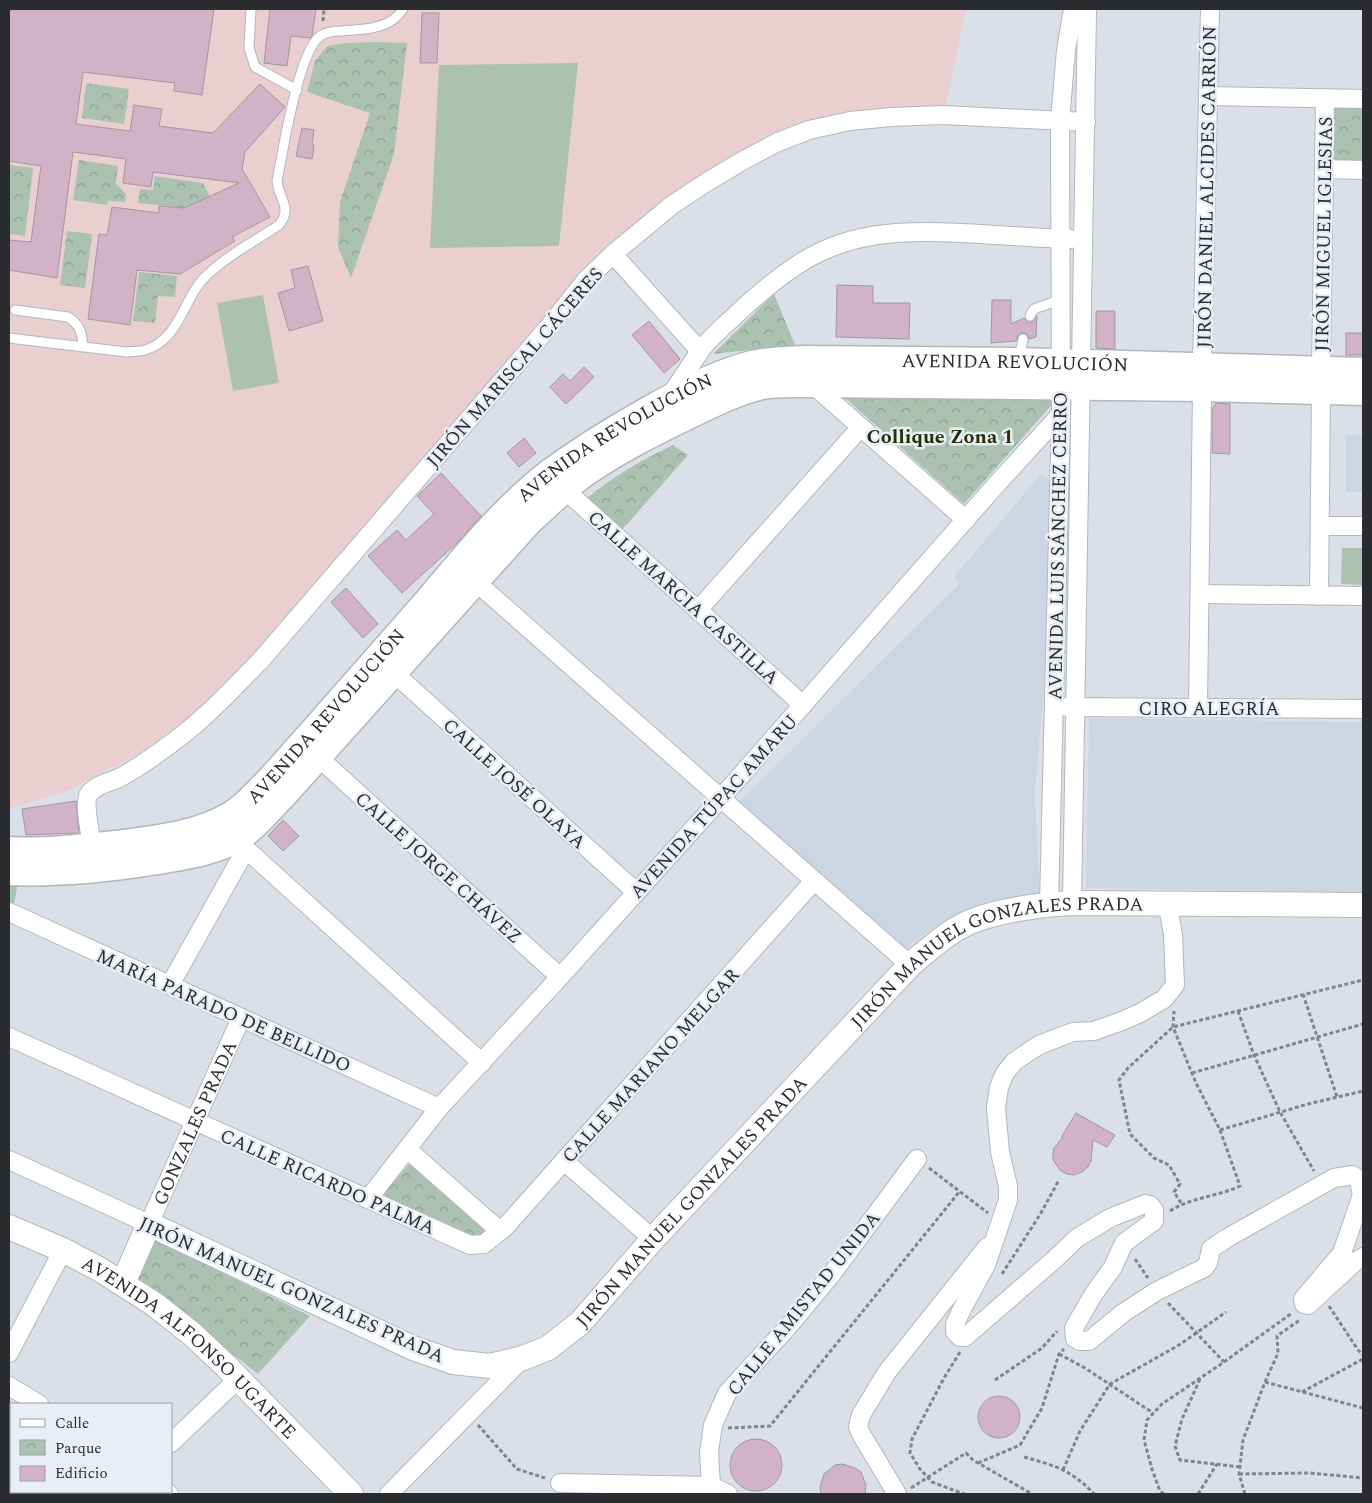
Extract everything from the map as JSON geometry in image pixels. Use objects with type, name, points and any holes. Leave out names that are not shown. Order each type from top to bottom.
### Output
[{"type":"main road","name":"AVENIDA REVOLUCIÓN","points":[[9,872],[67,872],[141,864],[201,853],[224,845],[244,842],[261,820],[394,673],[467,573],[512,507],[548,474],[582,450],[669,398],[724,373],[751,364],[778,360],[1021,350],[1071,375]]},
{"type":"main road","name":"AVENIDA REVOLUCIÓN","points":[[1321,381],[1363,371]]},
{"type":"main road","name":"AVENIDA REVOLUCIÓN","points":[[9,850],[59,850],[132,842],[192,831],[216,823],[234,813],[271,778],[467,573],[529,522],[564,489],[587,472],[659,430],[709,406],[762,386],[1071,375],[1321,381],[1363,392]]},
{"type":"street","name":"AVENIDA LUIS SÁNCHEZ CERRO","points":[[1049,904],[1061,414],[1071,375],[1060,300],[1060,121],[1066,50],[1074,9]]},
{"type":"street","name":"AVENIDA LUIS SÁNCHEZ CERRO","points":[[1072,903],[1076,707],[1071,375],[1082,240],[1087,9]]},
{"type":"street","name":"JIRÓN DANIEL ALCIDES CARRIÓN","points":[[1198,708],[1202,377],[1210,9]]},
{"type":"street","points":[[1208,96],[1363,99]]},
{"type":"street","name":"JIRÓN MIGUEL IGLESIAS","points":[[1319,596],[1325,98]]},
{"type":"street","name":"JIRÓN MARISCAL CÁCERES","points":[[92,847],[86,803],[88,795],[95,789],[120,778],[175,741],[201,719],[260,661],[539,338],[586,280],[613,254],[672,206],[707,182],[778,142],[809,130],[850,121],[891,116],[943,115],[1086,122]]},
{"type":"street","points":[[1324,169],[1363,170]]},
{"type":"street","points":[[669,398],[700,351],[734,317],[784,273],[807,257],[830,247],[866,237],[896,233],[931,232],[1082,240]]},
{"type":"street","points":[[613,254],[700,351]]},
{"type":"street","points":[[812,384],[966,520]]},
{"type":"street","name":"AVENIDA TÚPAC AMARU","points":[[368,1199],[440,1108],[721,798],[1061,414]]},
{"type":"street","points":[[698,610],[861,427]]},
{"type":"street","name":"CALLE MARCIA CASTILLA","points":[[564,489],[803,705]]},
{"type":"street","points":[[1320,526],[1363,526]]},
{"type":"street","points":[[467,573],[910,965]]},
{"type":"street","points":[[1200,594],[1363,596]]},
{"type":"street","name":"CALLE JOSÉ OLAYA","points":[[394,673],[636,892]]},
{"type":"street","name":"CIRO ALEGRÍA","points":[[1054,707],[1363,710]]},
{"type":"street","name":"CALLE JORGE CHÁVEZ","points":[[318,757],[560,977]]},
{"type":"street","points":[[170,985],[244,842],[482,1062]]},
{"type":"street","name":"CALLE MARIANO MELGAR","points":[[484,1244],[500,1231],[564,1161],[814,882]]},
{"type":"street","points":[[1167,903],[1173,934],[1175,985],[1164,999],[1107,1028],[1073,1032],[1039,1045],[1015,1061],[1005,1074],[999,1087],[996,1108],[1000,1152],[1008,1186],[1008,1200],[986,1265],[955,1324],[955,1332],[960,1337],[965,1337],[1077,1238],[1110,1218],[1145,1204],[1150,1205],[1154,1210],[1154,1221],[1124,1243],[1113,1267],[1093,1294],[1074,1328],[1075,1338],[1080,1341],[1089,1341],[1123,1313],[1156,1291],[1204,1268],[1208,1263],[1211,1250],[1226,1238],[1334,1178],[1353,1175],[1359,1181],[1362,1195],[1342,1253],[1303,1299],[1305,1310]]},
{"type":"street","name":"JIRÓN MANUEL GONZALES PRADA","points":[[9,1160],[421,1351],[453,1362],[490,1366],[523,1358],[548,1348],[580,1323],[653,1239],[910,965],[950,933],[969,923],[997,914],[1049,904],[1363,905]]},
{"type":"street","name":"MARÍA PARADO DE BELLIDO","points":[[9,912],[440,1108]]},
{"type":"street","name":"GONZALES PRADA","points":[[123,1283],[241,1018]]},
{"type":"street","name":"CALLE RICARDO PALMA","points":[[9,1037],[470,1245],[484,1244]]},
{"type":"street","points":[[408,1148],[500,1231]]},
{"type":"street","name":"CALLE AMISTAD UNIDA","points":[[711,1486],[709,1452],[713,1425],[727,1393],[786,1329],[830,1275],[917,1159]]},
{"type":"street","points":[[564,1161],[653,1239]]},
{"type":"street","name":"AVENIDA ALFONSO UGARTE","points":[[9,1227],[63,1250],[123,1283],[192,1334],[351,1494]]},
{"type":"street","points":[[903,1492],[861,1434],[858,1427],[861,1415],[887,1372],[998,1228]]},
{"type":"street","points":[[9,1353],[63,1250]]},
{"type":"street","points":[[1305,1310],[1308,1305],[1356,1261],[1363,1258]]},
{"type":"street","points":[[389,1494],[523,1358]]},
{"type":"street","points":[[172,1442],[238,1379]]},
{"type":"street","points":[[9,1386],[37,1403]]},
{"type":"street","points":[[560,1483],[711,1486],[728,1494]]},
{"type":"lane","points":[[251,9],[249,48],[255,67],[296,90]]},
{"type":"lane","points":[[9,338],[126,352],[145,350],[163,340],[176,326],[198,285],[205,276],[279,225],[286,217],[286,206],[278,191],[277,181],[302,67],[313,43],[322,34],[333,31],[369,29],[391,22],[403,9]]},
{"type":"lane","points":[[1030,316],[1034,309],[1060,300]]},
{"type":"lane","points":[[15,310],[68,316],[74,320],[82,331],[83,347]]},
{"type":"path","points":[[1181,1203],[1174,1192],[1180,1184],[1169,1165],[1154,1158],[1130,1134],[1119,1080],[1128,1068],[1173,1027],[1363,980]]},
{"type":"path","points":[[1154,1221],[1181,1203],[1225,1193],[1240,1186],[1220,1130],[1192,1073],[1173,1027],[1175,985]]},
{"type":"path","points":[[1303,994],[1337,1097]]},
{"type":"path","points":[[1238,1011],[1254,1055],[1280,1112],[1321,1185]]},
{"type":"path","points":[[1192,1073],[1363,1024]]},
{"type":"path","points":[[1220,1130],[1280,1112],[1363,1091]]},
{"type":"path","points":[[917,1159],[960,1191],[998,1228]]},
{"type":"path","points":[[713,1425],[723,1428],[770,1426],[960,1191]]},
{"type":"path","points":[[1124,1243],[1156,1291],[1224,1362]]},
{"type":"path","points":[[1322,1292],[1363,1355]]},
{"type":"path","points":[[1164,1494],[1160,1490],[1152,1469],[1144,1440],[1147,1420],[1162,1404],[1305,1310]]},
{"type":"path","points":[[1244,1494],[1239,1474],[1243,1440],[1278,1353],[1277,1336],[1305,1310]]},
{"type":"path","points":[[1063,1470],[1080,1431],[1110,1384],[1179,1345],[1226,1312]]},
{"type":"path","points":[[978,1462],[1020,1445],[1042,1408],[1059,1354],[1075,1338]]},
{"type":"path","points":[[1059,1354],[1085,1368],[1153,1413]]},
{"type":"path","points":[[1302,1392],[1363,1359]]},
{"type":"path","points":[[1201,1378],[1182,1419],[1175,1446],[1180,1460],[1240,1467]]},
{"type":"path","points":[[1265,1382],[1363,1408]]},
{"type":"path","points":[[468,1413],[517,1470],[560,1483]]},
{"type":"path","points":[[903,1492],[966,1454],[1032,1494]]},
{"type":"path","points":[[1024,1457],[1070,1473],[1094,1494]]},
{"type":"path","points":[[1198,1494],[1217,1464]]},
{"type":"path","points":[[1239,1474],[1310,1473],[1363,1478]]},
{"type":"shaded area","points":[[9,9],[966,9],[946,106],[901,107],[859,112],[667,202],[259,651],[204,706],[142,752],[67,791],[9,809]]},
{"type":"shaded area","points":[[1346,435],[1363,435],[1363,492],[1346,492]]},
{"type":"shaded area","points":[[1040,475],[1045,475],[1052,482],[1046,661],[1035,794],[1040,894],[1001,898],[967,910],[938,924],[906,948],[740,801],[960,583],[954,577]]},
{"type":"shaded area","points":[[1089,718],[1363,722],[1363,892],[1086,888]]},
{"type":"shaded area","points":[[9,1401],[12,1403],[10,1403],[10,1493],[83,1493],[9,1494]]},
{"type":"green space","points":[[345,43],[407,43],[394,154],[351,278],[338,247],[340,202],[370,113],[307,92],[315,61],[327,46]]},
{"type":"green space","points":[[578,63],[559,246],[430,248],[439,65]]},
{"type":"green space","points":[[86,83],[129,89],[124,124],[82,118]]},
{"type":"green space","points":[[1333,106],[1363,107],[1363,161],[1332,160]]},
{"type":"green space","points":[[79,160],[118,166],[116,183],[126,194],[125,202],[108,201],[107,205],[73,200]]},
{"type":"green space","points":[[9,165],[33,168],[25,236],[9,234]]},
{"type":"green space","points":[[155,176],[203,183],[210,197],[184,208],[138,203],[140,189],[153,190]]},
{"type":"green space","points":[[67,231],[92,234],[85,288],[60,285]]},
{"type":"green space","points":[[139,272],[177,276],[175,297],[158,296],[155,323],[133,321]]},
{"type":"green space","points":[[774,294],[795,345],[713,354]]},
{"type":"green space","points":[[263,295],[279,383],[233,391],[217,303]]},
{"type":"green space","points":[[842,395],[1056,400],[964,504]]},
{"type":"green space","points":[[673,445],[688,455],[621,531],[586,499],[628,469]]},
{"type":"green space","points":[[1342,548],[1363,548],[1363,585],[1341,584]]},
{"type":"green space","points":[[9,883],[18,883],[13,909],[9,907]]},
{"type":"green space","points":[[412,1161],[493,1231],[478,1240],[386,1199],[384,1193]]},
{"type":"green space","points":[[155,1239],[310,1316],[258,1374],[137,1278]]},
{"type":"building","points":[[9,9],[214,9],[202,95],[174,91],[175,83],[83,72],[76,124],[130,131],[134,105],[162,109],[159,126],[213,133],[260,84],[285,107],[245,152],[242,169],[270,217],[232,237],[235,241],[180,274],[137,270],[130,325],[88,319],[99,234],[107,235],[112,207],[159,213],[159,206],[184,208],[239,183],[153,172],[151,187],[123,183],[126,159],[73,152],[57,278],[9,270],[9,240],[31,242],[41,166],[9,161]]},
{"type":"building","points":[[270,9],[316,9],[312,36],[310,38],[291,36],[287,66],[264,63]]},
{"type":"building","points":[[422,13],[439,13],[437,63],[420,63]]},
{"type":"building","points":[[302,128],[314,130],[312,159],[296,156]]},
{"type":"building","points":[[308,266],[323,321],[289,331],[278,293],[295,288],[291,270]]},
{"type":"building","points":[[837,285],[873,286],[873,303],[910,303],[909,339],[836,337]]},
{"type":"building","points":[[992,300],[1011,300],[1011,324],[1024,318],[1027,322],[1033,322],[1037,316],[1036,337],[1029,339],[1027,334],[1022,333],[1018,335],[1016,341],[991,343]]},
{"type":"building","points":[[1096,311],[1115,311],[1115,349],[1096,348]]},
{"type":"building","points":[[649,321],[680,359],[664,373],[632,335]]},
{"type":"building","points":[[1346,333],[1363,333],[1363,355],[1346,355]]},
{"type":"building","points":[[584,367],[594,377],[566,404],[550,387],[563,374],[570,381]]},
{"type":"building","points":[[1216,403],[1230,404],[1230,454],[1212,453],[1212,409]]},
{"type":"building","points":[[524,438],[536,453],[519,467],[507,453]]},
{"type":"building","points":[[441,473],[481,516],[459,541],[402,593],[368,556],[397,530],[406,540],[434,514],[417,496]]},
{"type":"building","points":[[346,588],[378,624],[363,638],[331,602]]},
{"type":"building","points":[[76,801],[79,833],[26,835],[22,809]]},
{"type":"building","points":[[283,820],[299,836],[283,851],[268,836]]},
{"type":"building","points":[[1076,1113],[1115,1135],[1107,1147],[1093,1140],[1091,1161],[1088,1167],[1074,1175],[1060,1170],[1053,1160],[1053,1154],[1054,1148]]},
{"type":"building","points":[[1003,1396],[1011,1399],[1017,1405],[1020,1417],[1017,1429],[1011,1435],[995,1438],[987,1435],[981,1429],[978,1413],[981,1405],[987,1399]]},
{"type":"building","points":[[751,1439],[761,1439],[770,1443],[778,1451],[782,1465],[778,1479],[770,1487],[761,1491],[751,1491],[742,1487],[734,1479],[730,1470],[730,1460],[734,1451],[742,1443]]},
{"type":"building","points":[[842,1464],[861,1472],[866,1485],[865,1494],[821,1494],[820,1487],[824,1474],[835,1465]]},
{"type":"district","name":"Collique Zona 1","points":[[940,436]]}]
